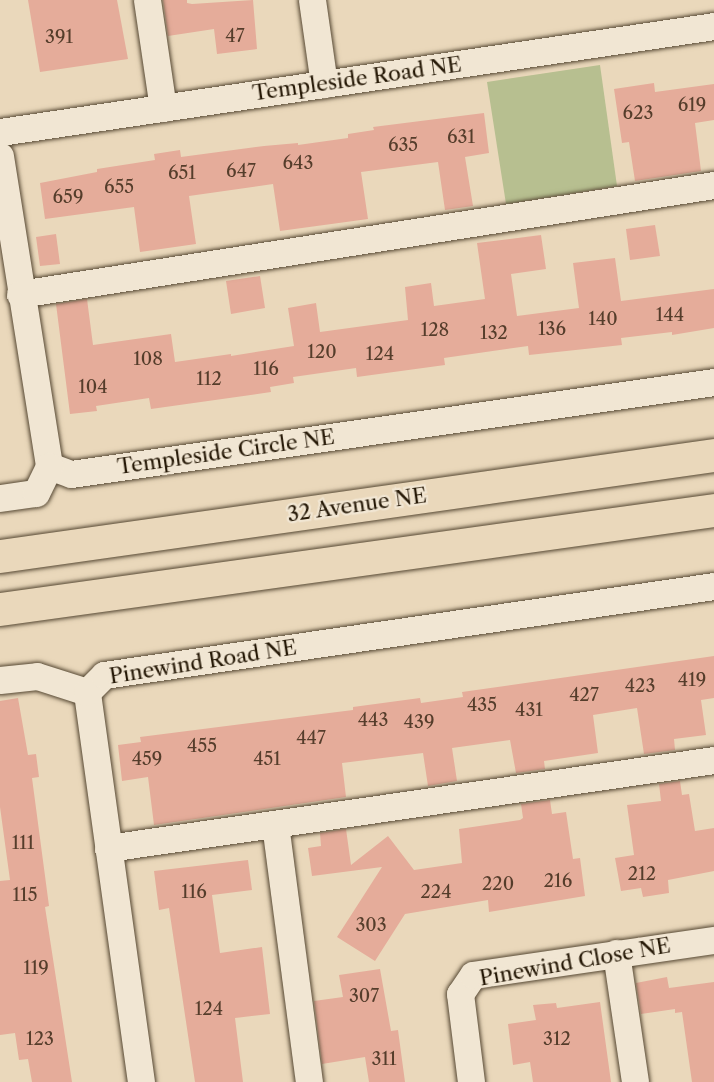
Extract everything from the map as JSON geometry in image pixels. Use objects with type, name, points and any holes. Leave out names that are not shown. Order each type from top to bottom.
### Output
[{"type":"main road","name":"32 Avenue NE","points":[[0,556],[714,455]]},
{"type":"main road","points":[[0,609],[714,510]]},
{"type":"street","points":[[147,0],[164,108]]},
{"type":"street","points":[[312,0],[324,84]]},
{"type":"street","name":"Templeside Road NE","points":[[0,132],[714,26]]},
{"type":"street","points":[[0,156],[49,466],[36,493],[0,498]]},
{"type":"street","points":[[20,294],[714,185]]},
{"type":"street","name":"Templeside Circle NE","points":[[49,466],[71,474],[714,382]]},
{"type":"street","name":"Pinewind Road NE","points":[[141,1082],[87,692],[104,675],[714,586]]},
{"type":"street","points":[[0,680],[37,676],[87,692]]},
{"type":"street","points":[[108,848],[714,760]]},
{"type":"street","points":[[275,824],[309,1082]]},
{"type":"street","name":"Pinewind Close NE","points":[[471,1082],[460,994],[474,975],[714,940]]},
{"type":"street","points":[[616,953],[635,1082]]},
{"type":"green space","points":[[600,65],[617,186],[506,204],[487,82]]},
{"type":"building","points":[[28,0],[117,0],[128,59],[40,72]]},
{"type":"building","points":[[163,0],[187,0],[187,3],[192,4],[253,0],[257,49],[217,54],[214,29],[168,36]]},
{"type":"building","points":[[654,83],[655,92],[714,84],[714,120],[695,123],[701,171],[635,181],[629,142],[622,143],[614,89]]},
{"type":"building","points":[[484,113],[489,153],[465,157],[473,206],[445,210],[438,162],[361,172],[368,219],[280,231],[273,184],[189,196],[196,244],[140,252],[134,207],[45,219],[40,183],[97,172],[97,169],[155,160],[154,154],[180,150],[181,157],[264,146],[298,143],[298,145],[348,138],[348,134],[374,130],[373,127]]},
{"type":"building","points":[[655,225],[660,256],[630,260],[626,229]]},
{"type":"building","points":[[56,234],[60,264],[40,266],[36,237]]},
{"type":"building","points":[[541,235],[546,269],[511,274],[517,316],[579,308],[573,263],[615,258],[621,301],[714,289],[714,328],[672,335],[672,332],[621,338],[622,345],[529,355],[528,346],[444,358],[445,365],[357,377],[356,368],[293,377],[294,383],[270,387],[271,392],[151,409],[149,398],[96,406],[97,411],[70,414],[56,304],[87,299],[93,345],[171,334],[175,362],[231,354],[231,356],[294,346],[288,308],[316,303],[320,332],[408,320],[405,287],[431,283],[434,306],[485,299],[477,243]]},
{"type":"building","points":[[260,276],[265,308],[231,314],[226,281]]},
{"type":"building","points":[[714,656],[714,698],[701,700],[706,735],[674,739],[675,750],[644,754],[637,708],[593,715],[598,753],[544,761],[545,769],[516,773],[510,740],[452,748],[457,781],[428,786],[423,753],[342,763],[346,797],[154,825],[148,777],[122,781],[118,745],[141,742],[140,737],[353,710],[353,707],[420,698],[421,703],[463,697],[462,692]]},
{"type":"building","points":[[18,698],[28,755],[36,754],[39,777],[32,778],[49,906],[45,907],[72,1082],[32,1082],[28,1059],[19,1060],[15,1033],[0,1035],[0,881],[10,880],[0,807],[0,701]]},
{"type":"building","points":[[680,781],[682,795],[689,794],[695,831],[714,828],[714,871],[668,880],[669,893],[643,897],[641,888],[621,891],[615,858],[634,855],[627,805],[661,801],[659,784]]},
{"type":"building","points":[[550,800],[552,814],[566,812],[573,859],[580,858],[585,896],[489,912],[488,900],[405,914],[375,961],[337,937],[382,867],[312,876],[308,848],[321,846],[320,833],[346,829],[351,865],[388,836],[414,870],[462,863],[459,829],[520,820],[523,818],[521,804]]},
{"type":"building","points":[[248,860],[252,890],[212,895],[220,953],[262,947],[270,1014],[235,1018],[243,1082],[195,1082],[169,908],[159,910],[154,871]]},
{"type":"building","points":[[380,969],[391,1031],[398,1030],[405,1082],[369,1082],[365,1057],[322,1064],[314,1001],[343,997],[339,975]]},
{"type":"building","points":[[667,977],[669,988],[714,982],[714,1082],[692,1082],[682,1012],[675,1013],[675,1009],[641,1014],[636,983]]},
{"type":"building","points":[[600,1002],[611,1082],[533,1082],[530,1062],[513,1065],[508,1024],[536,1020],[533,1005],[556,1003],[557,1008]]}]
